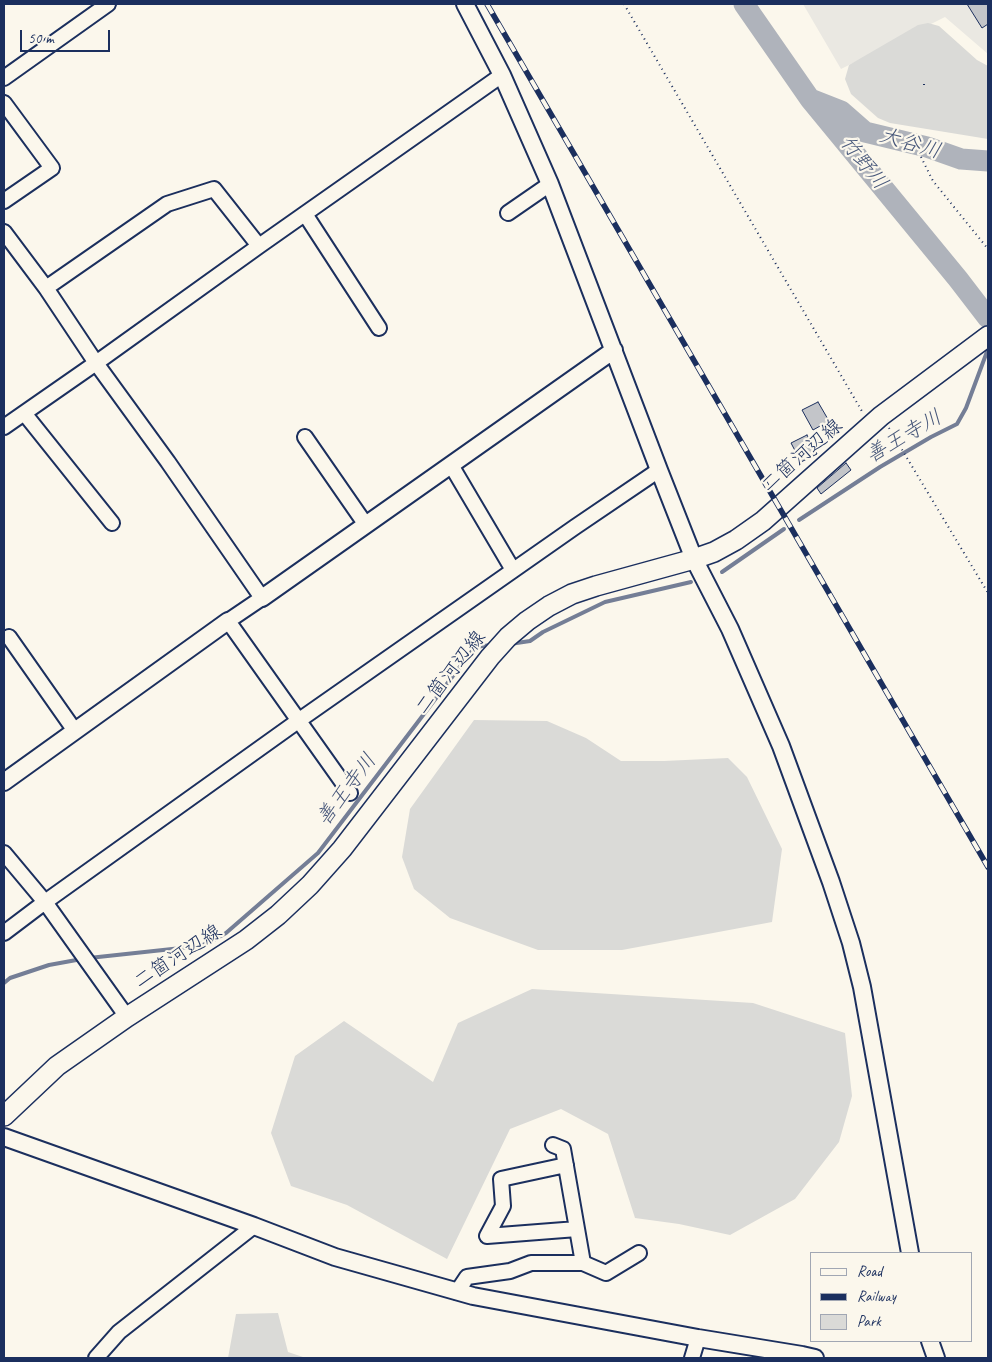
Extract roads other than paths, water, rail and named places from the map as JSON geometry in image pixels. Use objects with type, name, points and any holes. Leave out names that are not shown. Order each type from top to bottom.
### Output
[{"type":"main road","name":"二箇河辺線","points":[[4,1116],[57,1066],[127,1017],[246,940],[278,915],[310,885],[342,850],[490,657],[508,637],[527,621],[549,606],[572,594],[694,559],[714,552],[736,540],[762,521],[876,421],[988,336]]},
{"type":"street","points":[[4,78],[108,4]]},
{"type":"street","points":[[465,4],[502,75],[550,184],[694,559],[730,629],[781,746],[831,882],[852,942],[864,996],[910,1252]]},
{"type":"street","points":[[4,428],[502,75]]},
{"type":"street","points":[[4,102],[52,168],[4,201]]},
{"type":"street","points":[[508,213],[550,184]]},
{"type":"street","points":[[46,288],[167,204],[214,189],[259,246]]},
{"type":"street","points":[[305,214],[379,328]]},
{"type":"street","points":[[4,232],[46,288],[96,363],[168,462],[262,598]]},
{"type":"street","points":[[4,782],[228,621],[614,350]]},
{"type":"street","points":[[24,413],[112,523]]},
{"type":"street","points":[[305,437],[366,525]]},
{"type":"street","points":[[451,465],[514,570]]},
{"type":"street","points":[[4,933],[298,721],[659,470]]},
{"type":"street","points":[[228,621],[350,793]]},
{"type":"street","points":[[9,637],[75,732]]},
{"type":"street","points":[[4,853],[45,902],[127,1017]]},
{"type":"street","points":[[4,1137],[335,1256],[457,1292],[698,1338],[815,1358]]},
{"type":"street","points":[[553,1145],[563,1149],[582,1264]]},
{"type":"street","points":[[566,1165],[501,1179],[503,1206],[487,1236],[576,1229]]},
{"type":"street","points":[[96,1358],[119,1332],[254,1226]]},
{"type":"street","points":[[457,1292],[467,1277],[510,1271],[531,1264],[582,1264],[606,1273],[639,1253]]},
{"type":"street","points":[[692,1358],[698,1338]]},
{"type":"street","points":[[930,1342],[936,1358]]},
{"type":"waterway","name":"竹野川","points":[[744,4],[810,99],[988,318]]},
{"type":"waterway","name":"大谷川","points":[[813,100],[841,111],[865,132],[927,147],[961,159],[988,161]]},
{"type":"waterway","name":"善王寺川","points":[[799,520],[880,467],[957,424],[966,408],[988,349]]},
{"type":"waterway","name":"善王寺川","points":[[722,572],[784,529]]},
{"type":"waterway","name":"善王寺川","points":[[510,644],[530,641],[543,632],[605,602],[691,582]]},
{"type":"waterway","name":"善王寺川","points":[[89,958],[200,946],[226,933],[318,853],[475,647],[491,645]]},
{"type":"waterway","name":"善王寺川","points":[[4,983],[10,978],[49,965],[82,959]]},
{"type":"railway","points":[[487,4],[988,867]]}]
